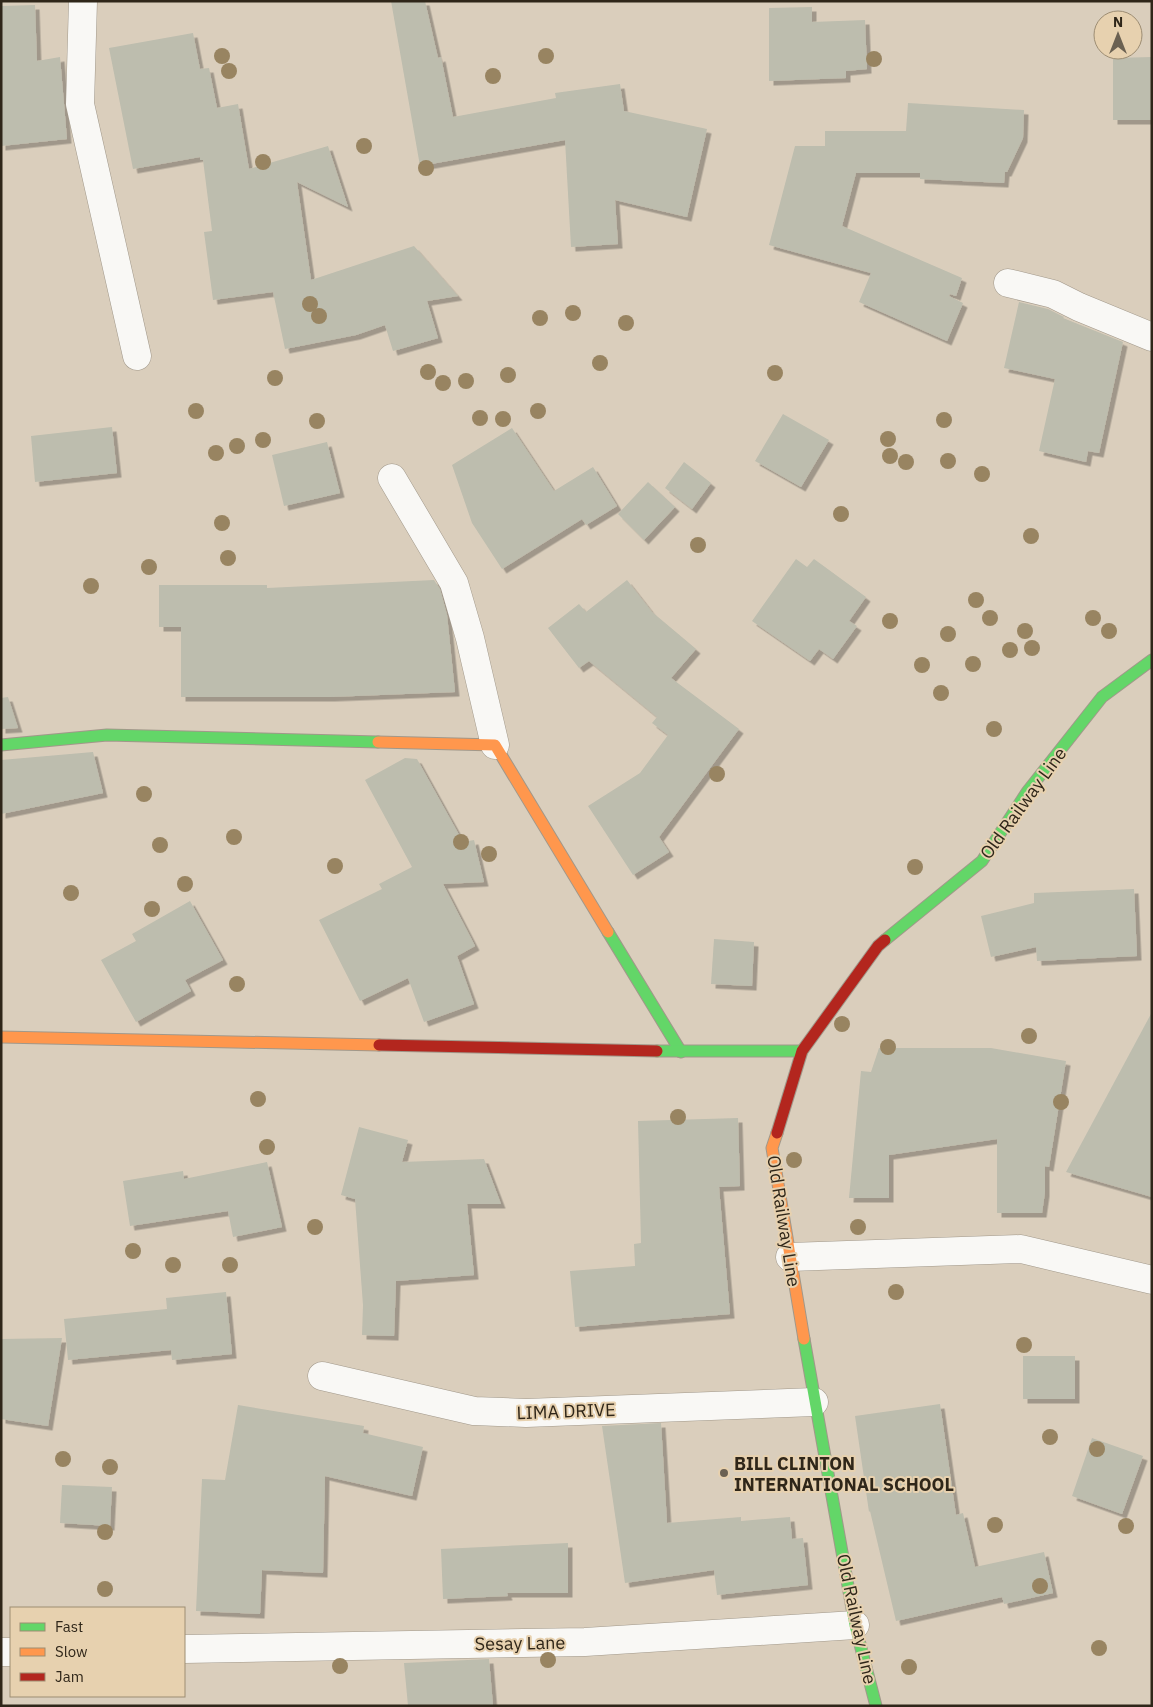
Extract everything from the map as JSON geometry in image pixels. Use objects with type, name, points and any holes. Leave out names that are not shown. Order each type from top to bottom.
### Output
[{"type":"street","points":[[83,1],[80,104],[137,356]]},
{"type":"street","points":[[1008,283],[1053,294],[1079,307],[1152,337]]},
{"type":"street","points":[[392,478],[454,583],[470,638],[495,745],[681,1052]]},
{"type":"street","name":"Old Railway Line","points":[[876,1706],[855,1625],[814,1402],[772,1148],[802,1051],[878,946],[982,861],[1027,792],[1102,697],[1152,660]]},
{"type":"street","points":[[1,745],[107,734],[495,745]]},
{"type":"street","points":[[1,1037],[681,1052],[802,1051]]},
{"type":"street","points":[[790,1257],[1021,1249],[1152,1280]]},
{"type":"street","name":"LIMA DRIVE","points":[[322,1376],[474,1412],[526,1413],[814,1402]]},
{"type":"street","name":"Sesay Lane","points":[[185,1649],[585,1642],[855,1625]]},
{"type":"building","points":[[391,1],[425,1],[438,58],[441,57],[453,117],[556,98],[555,93],[620,84],[624,111],[707,129],[687,217],[615,200],[618,244],[571,247],[565,140],[420,166]]},
{"type":"building","points":[[35,5],[37,61],[60,57],[67,139],[1,146],[1,6]]},
{"type":"building","points":[[812,7],[812,22],[865,20],[867,69],[846,71],[846,78],[769,81],[769,8]]},
{"type":"building","points":[[193,33],[200,69],[209,68],[217,108],[238,104],[249,169],[328,146],[348,207],[297,182],[311,280],[414,246],[458,296],[427,301],[438,338],[393,351],[385,325],[356,335],[285,349],[273,292],[213,300],[204,232],[212,231],[203,160],[200,160],[200,157],[133,169],[109,48]]},
{"type":"building","points":[[1143,57],[1152,57],[1152,120],[1113,120],[1113,60],[1143,60]]},
{"type":"building","points":[[908,103],[1024,110],[1023,138],[1007,172],[1005,172],[1004,183],[920,179],[920,173],[856,173],[842,226],[962,278],[956,296],[950,294],[949,296],[963,303],[947,341],[859,302],[871,273],[769,245],[795,146],[825,146],[825,131],[906,131]]},
{"type":"building","points":[[1019,302],[1048,309],[1063,318],[1123,342],[1099,453],[1088,451],[1086,462],[1039,451],[1055,379],[1004,368]]},
{"type":"building","points":[[783,414],[829,440],[801,487],[755,461]]},
{"type":"building","points":[[112,427],[117,473],[35,482],[31,436]]},
{"type":"building","points":[[512,428],[554,491],[593,467],[617,506],[586,525],[582,519],[502,569],[472,523],[452,465]]},
{"type":"building","points":[[327,442],[340,493],[284,506],[272,455]]},
{"type":"building","points":[[684,462],[711,483],[692,509],[665,488]]},
{"type":"building","points":[[648,482],[675,507],[644,540],[618,514]]},
{"type":"building","points":[[796,559],[807,567],[814,559],[866,597],[849,621],[857,626],[833,659],[819,649],[810,661],[752,621]]},
{"type":"building","points":[[434,580],[440,589],[447,615],[455,692],[330,697],[181,697],[181,627],[159,627],[159,585],[267,585],[267,588]]},
{"type":"building","points":[[627,580],[652,612],[696,649],[671,678],[739,729],[659,837],[669,852],[633,875],[588,806],[640,773],[668,735],[652,723],[657,717],[589,661],[579,668],[548,628],[579,604],[586,612]]},
{"type":"building","points":[[8,697],[18,728],[1,729],[1,698]]},
{"type":"building","points":[[93,752],[103,793],[1,814],[1,760]]},
{"type":"building","points":[[405,758],[417,759],[463,842],[474,840],[484,882],[443,884],[475,946],[457,956],[474,1004],[424,1022],[408,978],[360,1001],[319,920],[382,889],[379,884],[412,867],[365,780]]},
{"type":"building","points":[[1134,889],[1137,956],[1037,961],[1036,947],[991,957],[981,916],[1034,903],[1034,893]]},
{"type":"building","points":[[190,901],[223,960],[185,980],[191,991],[136,1022],[101,960],[136,941],[132,934]]},
{"type":"building","points":[[714,939],[754,942],[752,986],[711,984]]},
{"type":"building","points":[[1152,1012],[1152,1197],[1066,1172]]},
{"type":"building","points":[[879,1048],[991,1048],[1066,1061],[1049,1167],[1045,1166],[1045,1192],[1042,1213],[997,1213],[997,1139],[889,1155],[889,1198],[849,1198],[861,1071],[871,1072]]},
{"type":"building","points":[[738,1118],[740,1186],[719,1187],[730,1314],[575,1327],[570,1271],[635,1266],[634,1244],[641,1243],[638,1121]]},
{"type":"building","points":[[359,1127],[408,1140],[402,1162],[484,1159],[501,1204],[467,1204],[474,1275],[396,1281],[394,1336],[362,1335],[363,1305],[355,1199],[341,1195]]},
{"type":"building","points":[[267,1162],[282,1227],[233,1237],[228,1211],[130,1226],[123,1181],[183,1171],[184,1179]]},
{"type":"building","points":[[226,1292],[232,1354],[172,1360],[171,1350],[68,1360],[64,1319],[167,1309],[166,1298]]},
{"type":"building","points":[[62,1338],[48,1426],[1,1419],[1,1339]]},
{"type":"building","points":[[1023,1356],[1075,1356],[1075,1399],[1023,1399]]},
{"type":"building","points":[[940,1404],[956,1515],[963,1513],[975,1567],[1044,1552],[1053,1593],[1004,1604],[1002,1597],[896,1621],[869,1512],[855,1416]]},
{"type":"building","points":[[238,1405],[364,1426],[363,1433],[423,1447],[412,1496],[325,1476],[323,1573],[262,1570],[260,1614],[196,1611],[202,1479],[225,1480]]},
{"type":"building","points":[[661,1423],[667,1523],[741,1517],[741,1521],[790,1517],[792,1539],[803,1538],[808,1585],[717,1595],[714,1570],[625,1583],[602,1426]]},
{"type":"building","points":[[1092,1438],[1143,1456],[1122,1514],[1072,1496]]},
{"type":"building","points":[[62,1485],[112,1487],[110,1526],[60,1523]]},
{"type":"building","points":[[568,1543],[568,1593],[507,1593],[508,1596],[443,1599],[441,1549]]},
{"type":"building","points":[[489,1659],[493,1706],[408,1706],[404,1663]]},
{"type":"traffic: fast","points":[[885,940],[982,861],[1027,792],[1102,697],[1152,660]]},
{"type":"traffic: fast","points":[[1,745],[107,735],[378,742]]},
{"type":"traffic: fast","points":[[608,932],[681,1052]]},
{"type":"traffic: fast","points":[[657,1051],[802,1051]]},
{"type":"traffic: fast","points":[[804,1339],[855,1625],[876,1706]]},
{"type":"traffic: slow","points":[[378,742],[495,745],[608,932]]},
{"type":"traffic: slow","points":[[1,1037],[379,1045]]},
{"type":"traffic: slow","points":[[777,1133],[772,1148],[804,1339]]},
{"type":"traffic: jam","points":[[777,1133],[802,1051],[878,946],[885,940]]},
{"type":"traffic: jam","points":[[379,1045],[657,1051]]},
{"type":"place","name":"BILL CLINTON INTERNATIONAL SCHOOL","points":[[724,1473]]}]
